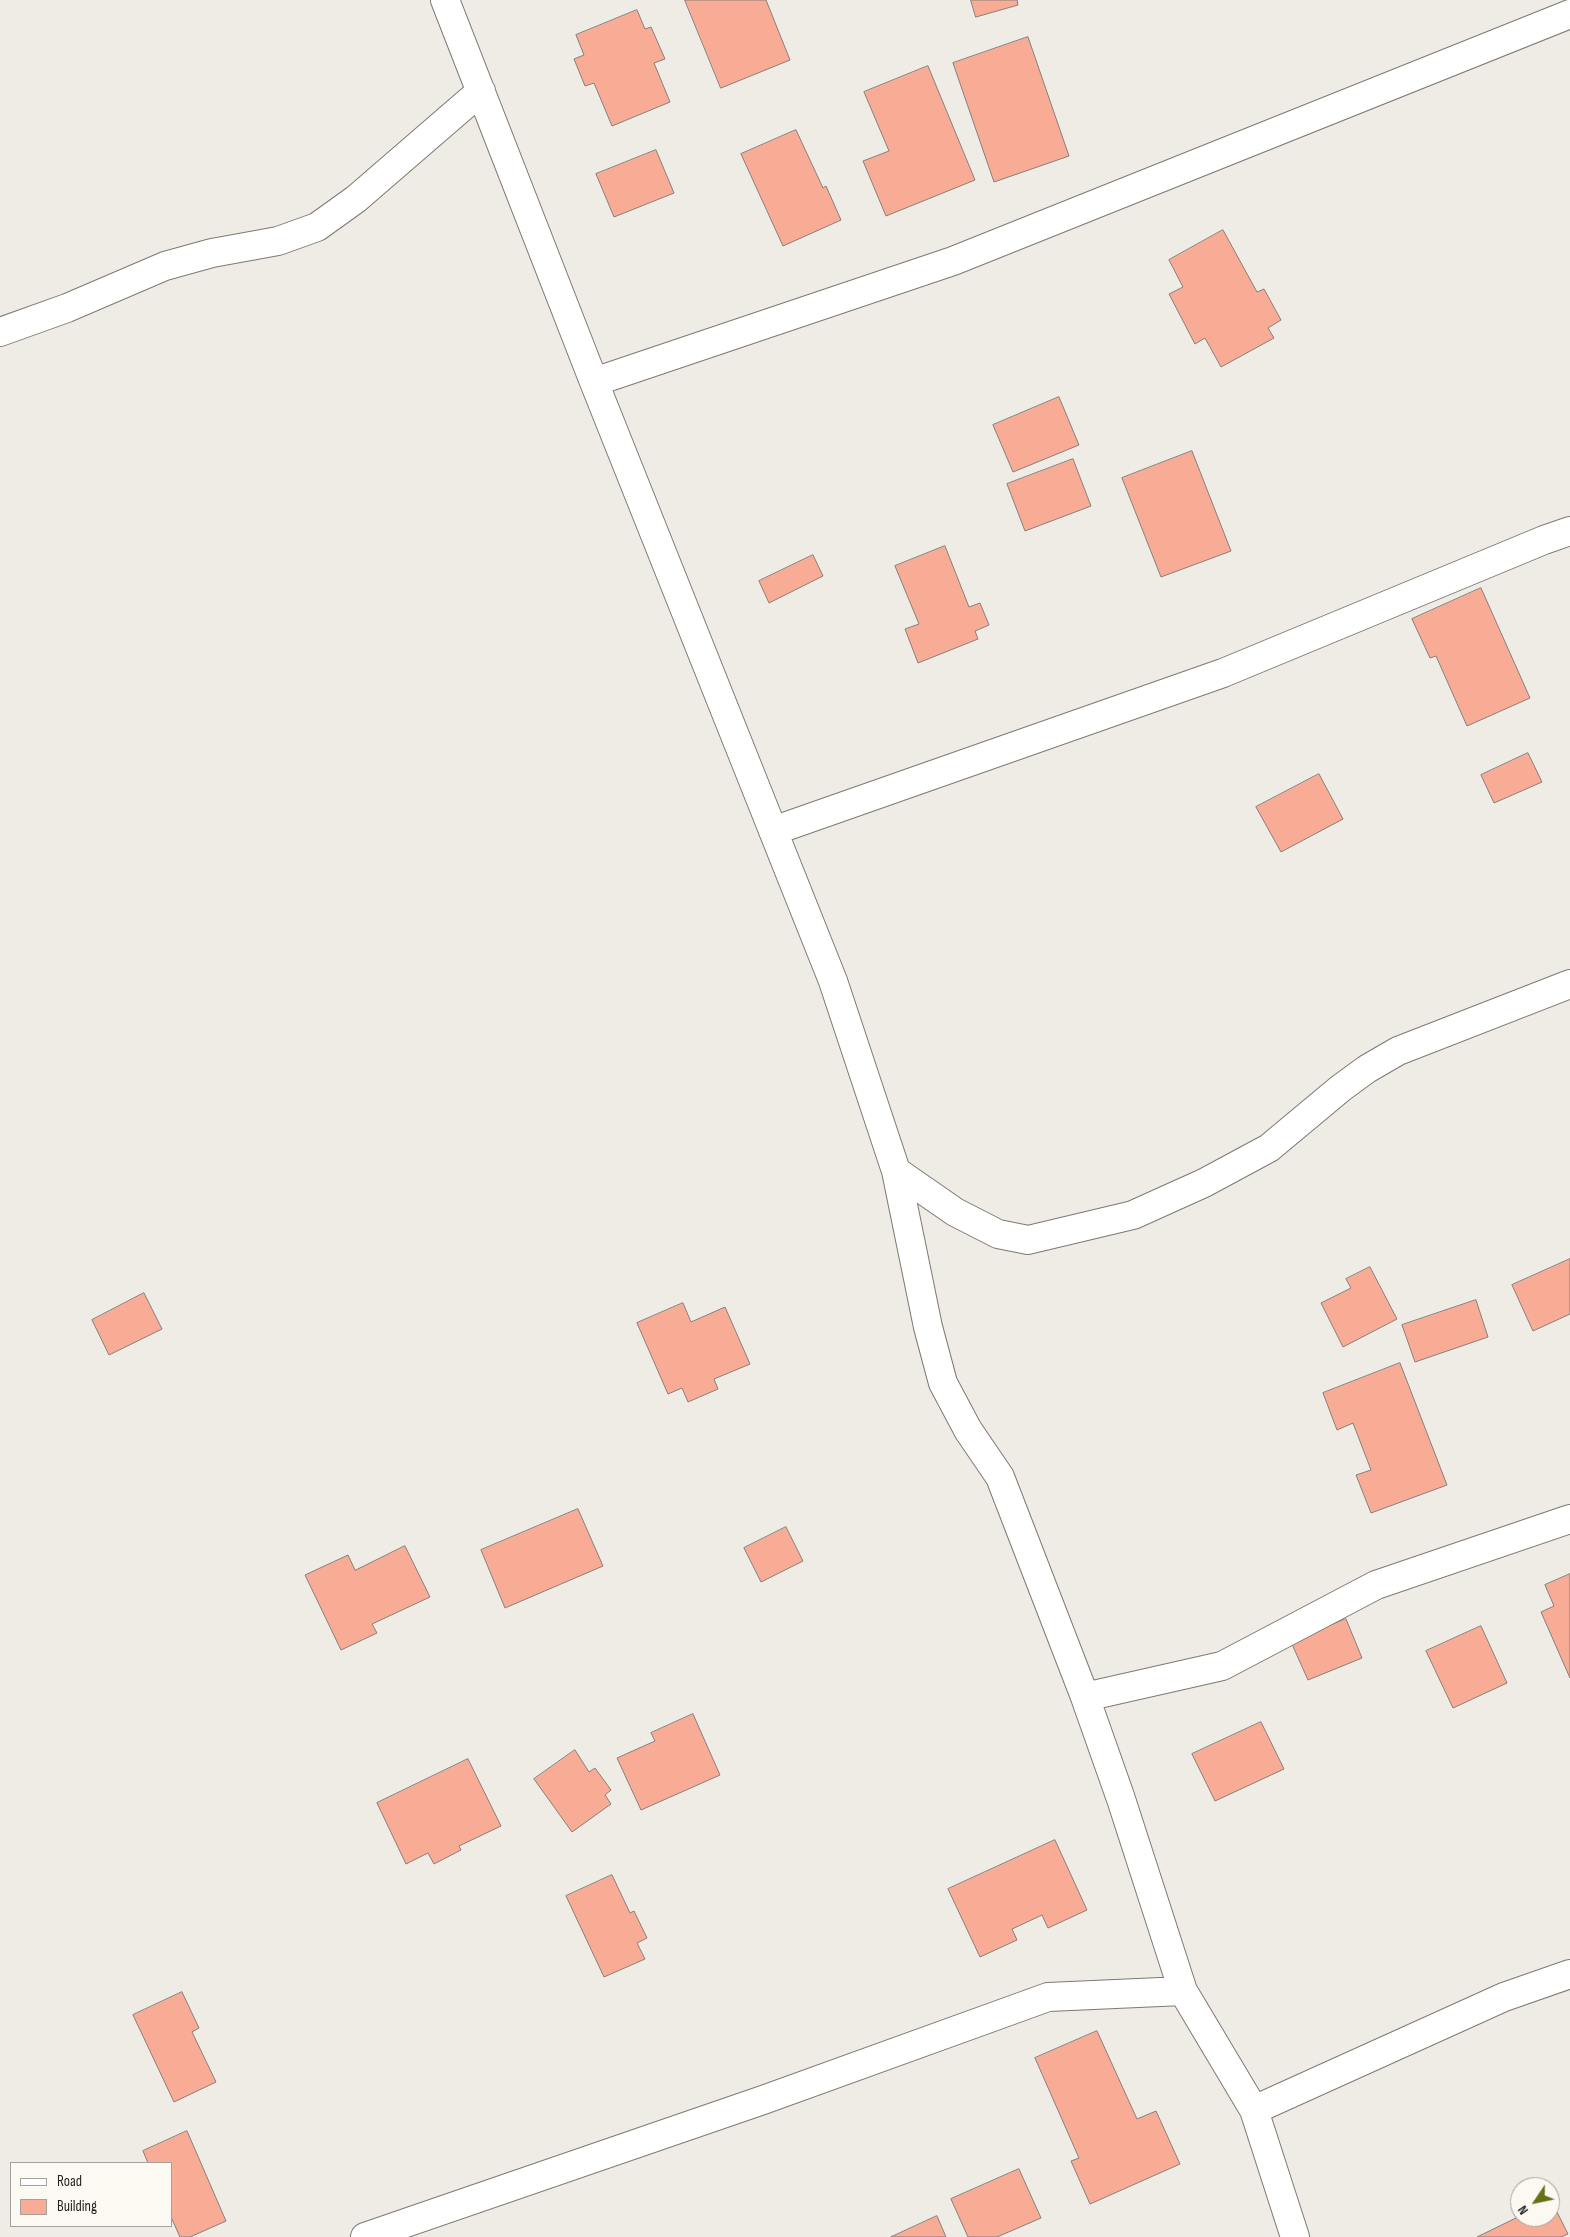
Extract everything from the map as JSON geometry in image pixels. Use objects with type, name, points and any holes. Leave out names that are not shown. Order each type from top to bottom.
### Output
[{"type":"street","points":[[445,0],[594,382],[833,981],[896,1171],[928,1327],[943,1383],[968,1430],[1000,1477],[1121,1799],[1183,1991],[1254,2110],[1295,2237]]},
{"type":"street","points":[[594,382],[953,261],[1570,14]]},
{"type":"street","points":[[0,332],[67,308],[165,266],[212,253],[278,241],[317,227],[356,199],[481,91]]},
{"type":"street","points":[[773,831],[1223,673],[1544,540],[1570,531]]},
{"type":"street","points":[[896,1171],[955,1212],[998,1234],[1028,1240],[1133,1216],[1204,1183],[1269,1148],[1340,1088],[1398,1051],[1570,984]]},
{"type":"street","points":[[1084,1697],[1222,1666],[1376,1585],[1570,1519]]},
{"type":"street","points":[[1254,2110],[1504,1997],[1570,1974]]},
{"type":"street","points":[[365,2237],[763,2100],[1048,1997],[1183,1991]]},
{"type":"building","points":[[685,0],[766,0],[790,60],[721,88]]},
{"type":"building","points":[[971,0],[1017,0],[1018,5],[976,17]]},
{"type":"building","points":[[637,10],[645,29],[651,27],[665,59],[654,63],[670,102],[612,126],[594,83],[585,86],[574,59],[584,55],[576,35]]},
{"type":"building","points":[[1028,37],[1069,156],[994,182],[953,63]]},
{"type":"building","points":[[928,66],[975,180],[886,216],[863,161],[889,151],[864,92]]},
{"type":"building","points":[[796,130],[823,188],[826,186],[841,220],[783,246],[741,154]]},
{"type":"building","points":[[656,150],[674,193],[614,217],[596,174]]},
{"type":"building","points":[[1223,230],[1257,292],[1264,289],[1281,320],[1268,328],[1274,338],[1221,367],[1205,338],[1195,344],[1169,294],[1183,287],[1169,260]]},
{"type":"building","points":[[1059,397],[1079,445],[1013,472],[993,425]]},
{"type":"building","points":[[1192,451],[1231,551],[1161,577],[1122,478]]},
{"type":"building","points":[[1073,459],[1091,506],[1025,531],[1007,484]]},
{"type":"building","points":[[945,546],[969,607],[980,603],[989,625],[975,631],[978,639],[918,663],[905,629],[919,624],[895,566]]},
{"type":"building","points":[[813,555],[823,576],[769,603],[759,581]]},
{"type":"building","points":[[1481,588],[1530,698],[1467,726],[1436,656],[1430,658],[1412,619]]},
{"type":"building","points":[[1528,753],[1542,782],[1494,803],[1481,775]]},
{"type":"building","points":[[1319,774],[1343,819],[1281,852],[1256,807]]},
{"type":"building","points":[[1570,1259],[1570,1314],[1533,1331],[1512,1285]]},
{"type":"building","points":[[1370,1267],[1397,1319],[1343,1347],[1321,1303],[1351,1288],[1346,1279]]},
{"type":"building","points":[[144,1293],[162,1329],[109,1355],[92,1320]]},
{"type":"building","points":[[1476,1300],[1488,1337],[1415,1362],[1402,1325]]},
{"type":"building","points":[[683,1303],[691,1322],[725,1307],[750,1364],[714,1379],[718,1389],[688,1402],[682,1388],[668,1394],[637,1323]]},
{"type":"building","points":[[1400,1363],[1447,1485],[1371,1513],[1356,1475],[1371,1470],[1353,1423],[1337,1430],[1323,1393]]},
{"type":"building","points":[[578,1509],[603,1566],[505,1608],[481,1550]]},
{"type":"building","points":[[786,1527],[803,1561],[761,1582],[744,1548]]},
{"type":"building","points":[[405,1546],[430,1597],[372,1624],[377,1633],[341,1650],[305,1575],[348,1555],[355,1570]]},
{"type":"building","points":[[1570,1574],[1570,1678],[1541,1612],[1554,1606],[1545,1585]]},
{"type":"building","points":[[1346,1619],[1362,1658],[1308,1680],[1291,1642]]},
{"type":"building","points":[[1481,1626],[1507,1683],[1453,1708],[1426,1651]]},
{"type":"building","points":[[693,1714],[720,1775],[641,1810],[617,1758],[655,1741],[651,1733]]},
{"type":"building","points":[[1261,1722],[1284,1769],[1215,1801],[1192,1754]]},
{"type":"building","points":[[575,1750],[589,1772],[595,1768],[611,1790],[605,1795],[611,1804],[572,1832],[534,1779]]},
{"type":"building","points":[[468,1759],[501,1826],[459,1846],[461,1850],[434,1864],[428,1853],[406,1864],[377,1803]]},
{"type":"building","points":[[1055,1840],[1087,1910],[1048,1928],[1042,1915],[1012,1929],[1017,1940],[980,1957],[948,1889]]},
{"type":"building","points":[[612,1875],[630,1913],[634,1911],[647,1938],[637,1943],[645,1959],[604,1977],[566,1896]]},
{"type":"building","points":[[182,1992],[199,2028],[192,2032],[216,2082],[174,2102],[133,2015]]},
{"type":"building","points":[[1097,2031],[1137,2119],[1156,2111],[1180,2164],[1090,2204],[1071,2161],[1079,2158],[1035,2058]]},
{"type":"building","points":[[187,2131],[226,2221],[190,2237],[180,2237],[172,2219],[172,2162],[148,2162],[143,2151]]},
{"type":"building","points":[[1019,2169],[1041,2218],[997,2237],[968,2237],[951,2199]]},
{"type":"building","points":[[937,2216],[946,2237],[891,2237]]},
{"type":"building","points":[[1560,2218],[1568,2234],[1561,2237],[1477,2237],[1510,2221],[1510,2227],[1560,2227]]}]
